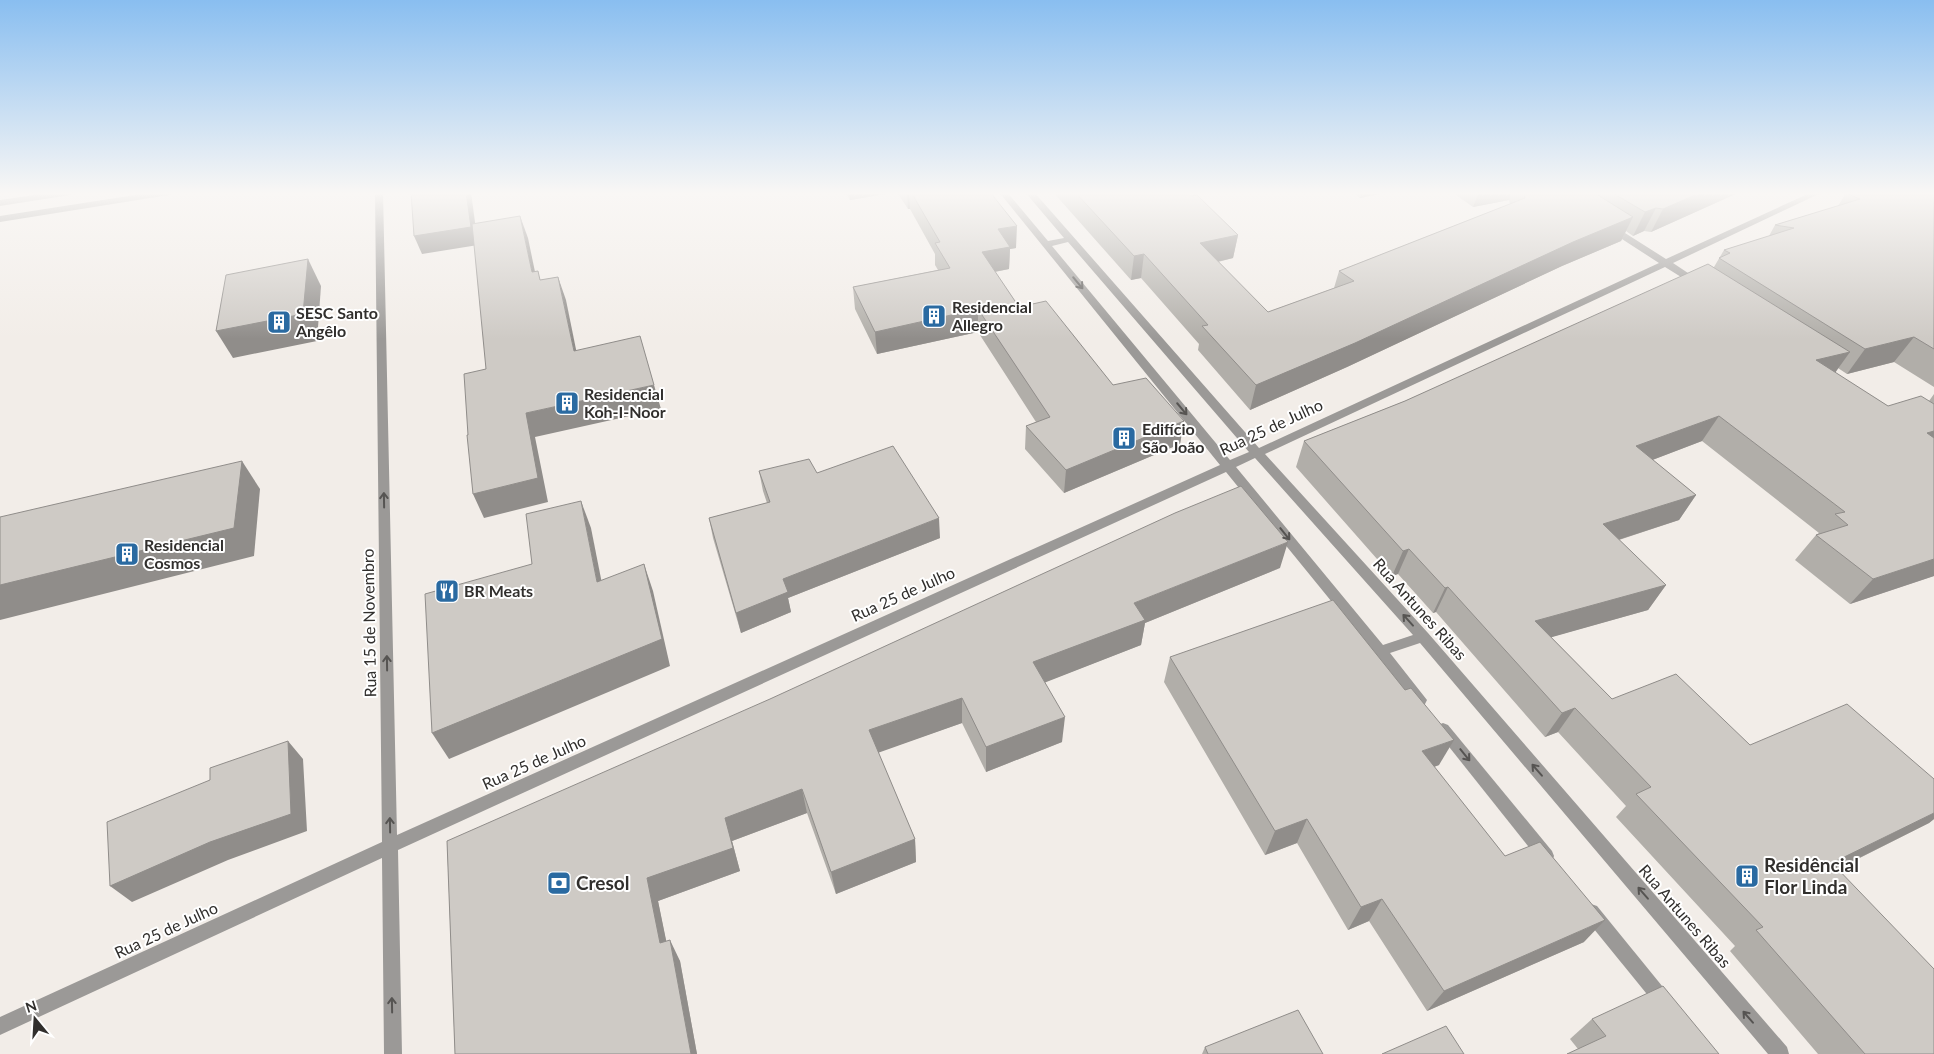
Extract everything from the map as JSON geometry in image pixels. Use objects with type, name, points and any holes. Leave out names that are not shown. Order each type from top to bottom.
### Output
[{"type":"street","name":"Rua 15 de Novembro","points":[[380,241],[393,1054]]},
{"type":"street","points":[[1044,241],[1556,868]]},
{"type":"street","points":[[1046,244],[1060,241]]},
{"type":"street","name":"Rua Antunes Ribas","points":[[1072,241],[1257,453],[1423,637],[1780,1054]]},
{"type":"street","points":[[1631,241],[1706,289]]},
{"type":"street","name":"Rua 25 de Julho","points":[[0,1026],[390,846],[1229,466],[1712,241]]},
{"type":"street","points":[[1380,651],[1423,637]]},
{"type":"street","points":[[1581,899],[1675,1015]]},
{"type":"building","points":[[474,241],[525,241],[532,272],[538,271],[540,280],[558,277],[574,351],[640,336],[654,385],[526,413],[538,478],[473,494],[467,435],[464,374],[486,369]]},
{"type":"building","points":[[1006,241],[1010,247],[982,252],[1019,307],[1046,301],[1113,385],[1146,378],[1184,421],[1066,470],[1026,426],[1050,417],[978,309],[875,332],[853,287],[950,268],[935,243]]},
{"type":"building","points":[[1120,241],[1209,241],[1200,243],[1268,312],[1354,281],[1339,271],[1415,241],[1575,241],[1355,343],[1256,385],[1202,326],[1208,325],[1144,254],[1134,256]]},
{"type":"building","points":[[1752,241],[1934,241],[1934,349],[1914,337],[1865,349],[1719,258],[1730,253],[1724,250]]},
{"type":"building","points":[[308,259],[303,314],[216,331],[226,275]]},
{"type":"building","points":[[1708,264],[1850,352],[1816,360],[1888,406],[1921,396],[1934,404],[1934,431],[1927,433],[1934,438],[1934,559],[1873,579],[1816,535],[1848,525],[1835,514],[1845,512],[1719,416],[1636,446],[1696,495],[1603,524],[1666,585],[1535,621],[1612,699],[1676,674],[1750,745],[1847,704],[1934,779],[1934,813],[1832,863],[1934,969],[1934,1054],[1865,1054],[1756,930],[1763,927],[1636,794],[1651,787],[1575,708],[1562,713],[1448,587],[1445,588],[1409,549],[1403,551],[1304,441],[1405,401]]},
{"type":"building","points":[[893,446],[939,518],[783,579],[788,592],[736,613],[709,518],[770,502],[759,471],[809,459],[817,473]]},
{"type":"building","points":[[242,461],[234,528],[0,585],[0,517]]},
{"type":"building","points":[[1241,486],[1288,542],[1134,603],[1145,620],[1033,662],[1065,717],[986,747],[962,698],[869,730],[915,839],[831,872],[802,789],[725,818],[733,848],[647,878],[660,943],[670,940],[691,1054],[455,1054],[447,841],[770,699],[1175,513]]},
{"type":"building","points":[[581,501],[597,582],[644,564],[662,639],[432,733],[425,594],[532,564],[526,514]]},
{"type":"building","points":[[1333,600],[1405,690],[1411,688],[1454,740],[1422,751],[1505,856],[1540,842],[1605,920],[1444,991],[1382,899],[1361,907],[1307,819],[1275,831],[1170,657]]},
{"type":"building","points":[[288,741],[291,814],[210,842],[110,886],[107,822],[210,780],[210,768]]},
{"type":"building","points":[[1663,986],[1719,1054],[1567,1054],[1606,1036],[1592,1019]]},
{"type":"building","points":[[1298,1010],[1323,1054],[1208,1054],[1205,1047]]},
{"type":"building","points":[[1446,1026],[1464,1054],[1382,1054]]},
{"type":"place","name":"Residencial Allegro","points":[[934,316]]},
{"type":"place","name":"SESC Santo Angêlo","points":[[279,322]]},
{"type":"place","name":"Residencial Koh-I-Noor","points":[[567,403]]},
{"type":"place","name":"Edifício São João","points":[[1124,438]]},
{"type":"place","name":"Residencial Cosmos","points":[[127,554]]},
{"type":"place","name":"BR Meats","points":[[447,591]]},
{"type":"place","name":"Residêncial Flor Linda","points":[[1747,876]]},
{"type":"place","name":"Cresol","points":[[559,883]]}]
